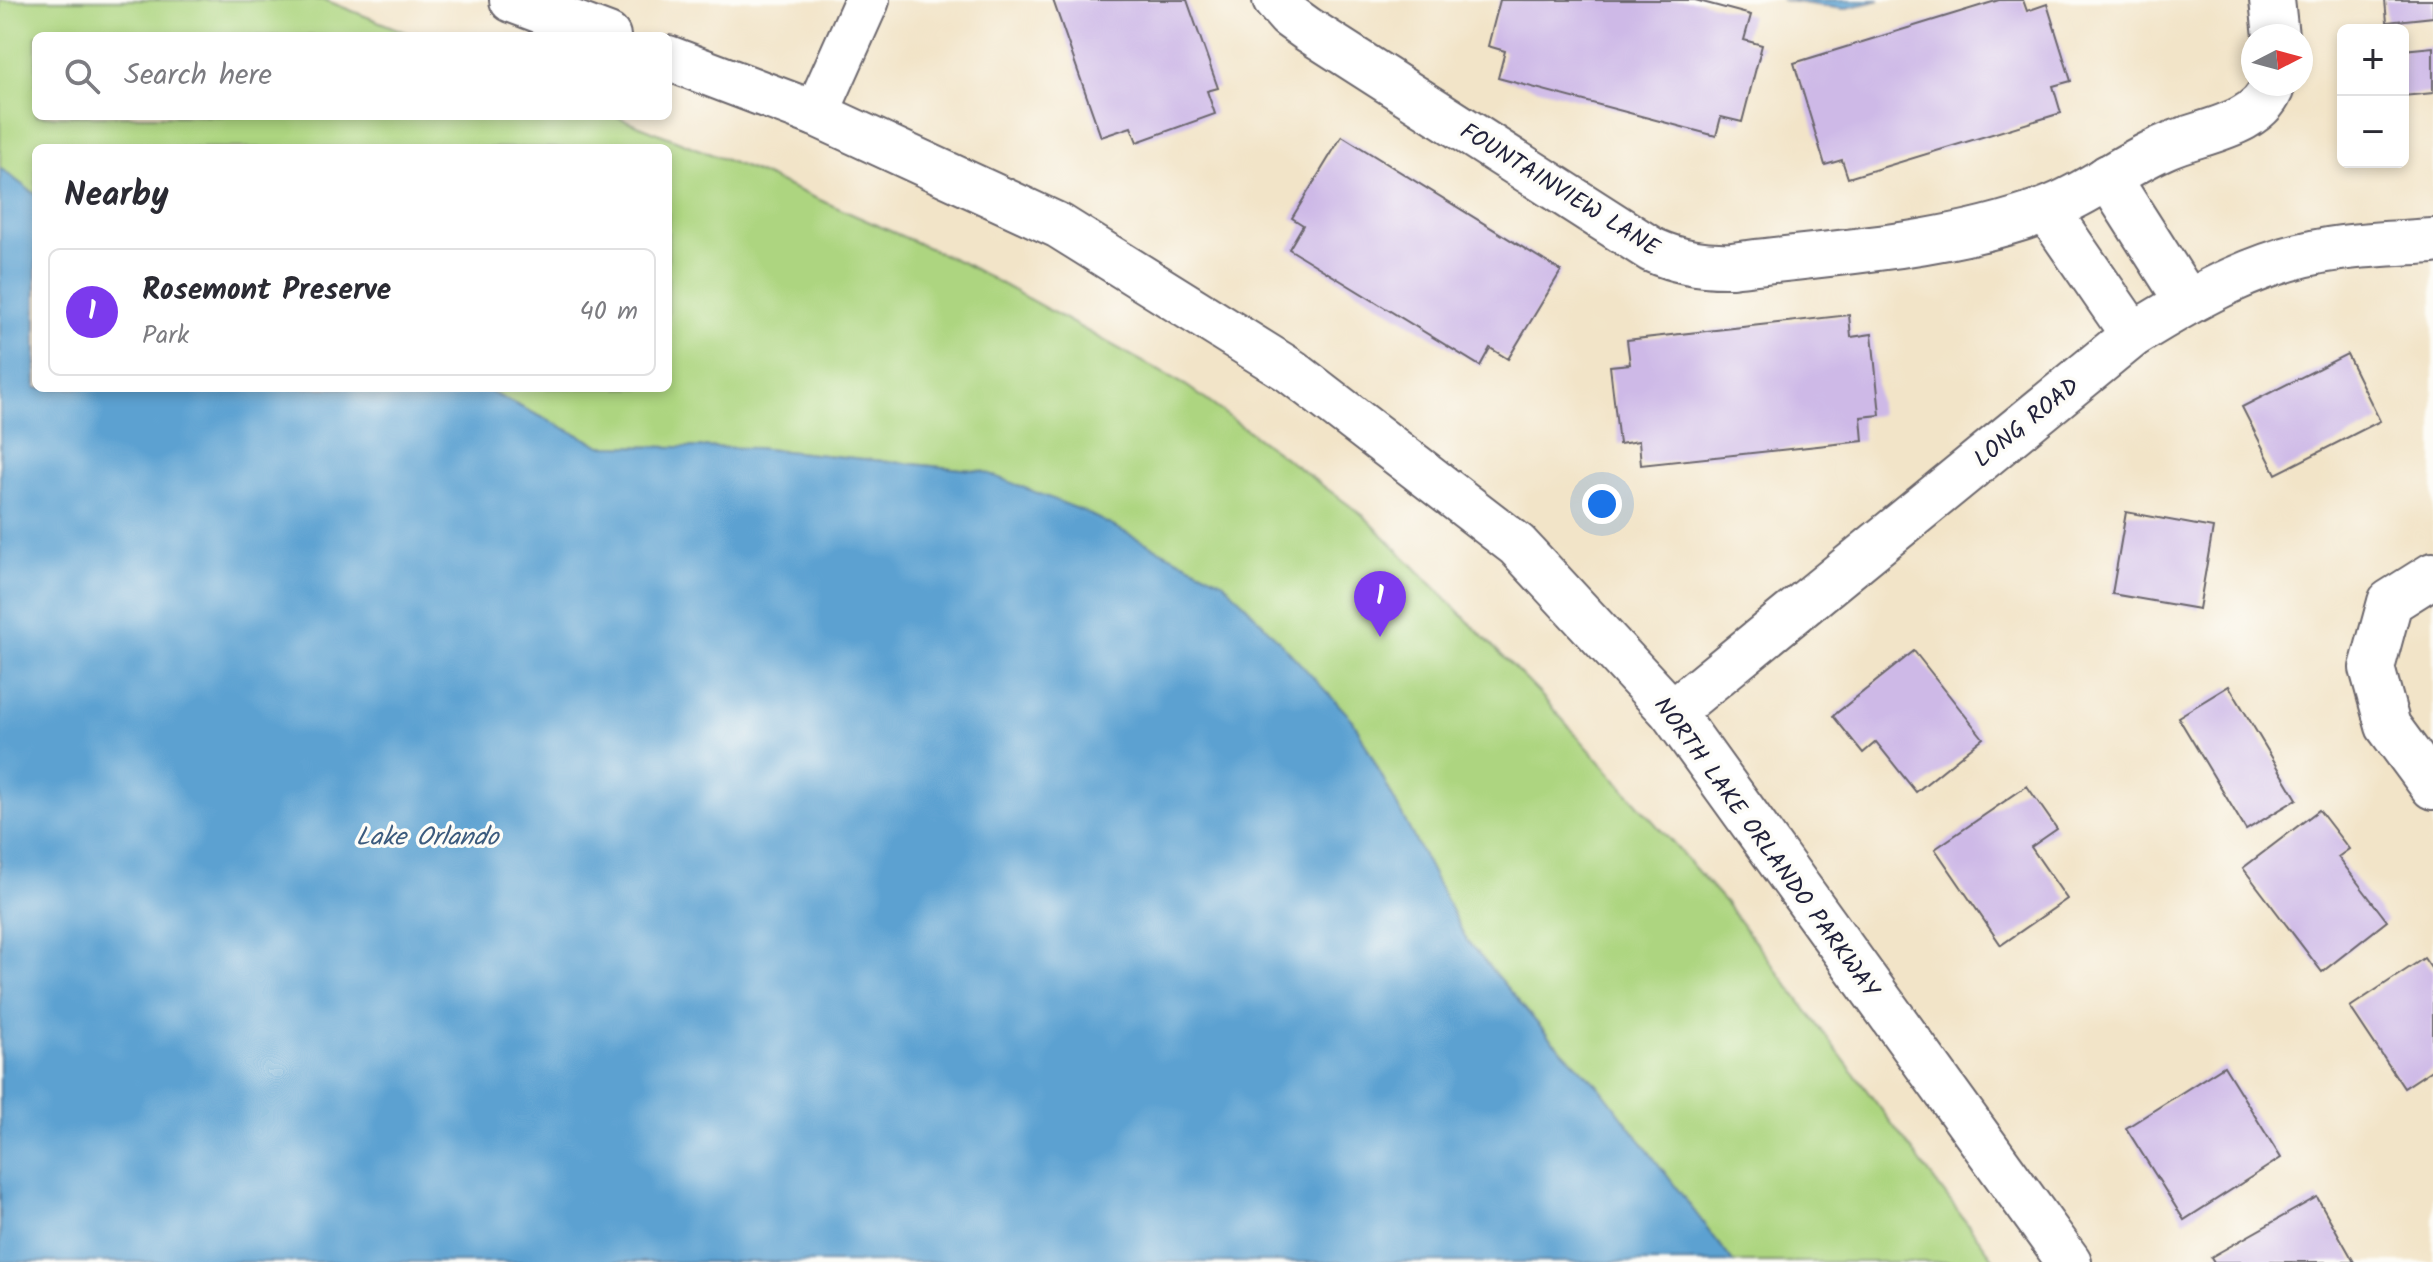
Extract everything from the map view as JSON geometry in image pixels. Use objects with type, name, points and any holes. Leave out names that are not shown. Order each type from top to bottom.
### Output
[{"type":"street","points":[[512,0],[597,32]]},
{"type":"street","points":[[816,114],[867,0]]},
{"type":"street","name":"FOUNTAINVIEW LANE","points":[[1275,0],[1289,16],[1307,29],[1639,241],[1674,259],[1703,266],[1923,242],[1997,227],[2047,210],[2152,152],[2238,121],[2257,107],[2265,96]]},
{"type":"street","points":[[2272,0],[2275,24]]},
{"type":"street","name":"NORTH LAKE ORLANDO PARKWAY","points":[[672,60],[816,114],[1059,226],[1291,371],[1517,545],[1672,712],[2069,1262]]},
{"type":"street","points":[[2108,177],[2187,301]]},
{"type":"street","points":[[2047,210],[2133,335]]},
{"type":"street","name":"LONG ROAD","points":[[1672,712],[2133,335],[2187,301],[2238,276],[2286,260],[2339,248],[2433,241]]},
{"type":"street","points":[[2433,575],[2390,602],[2372,668],[2388,726],[2433,787]]},
{"type":"green space","points":[[0,0],[325,0],[405,32],[32,32],[32,120],[625,120],[761,174],[965,264],[1187,386],[1364,516],[1539,693],[1725,902],[1996,1262],[1733,1262],[1601,1089],[1549,1037],[1467,941],[1353,720],[982,471],[756,448],[601,446],[490,392],[672,392],[672,144],[32,144],[32,192],[0,168]]},
{"type":"water","points":[[1781,0],[1880,0],[1843,9]]},
{"type":"water","name":"Lake Orlando","points":[[0,168],[32,192],[32,392],[490,392],[601,446],[756,448],[982,471],[1083,511],[1224,582],[1353,720],[1467,941],[1549,1037],[1601,1089],[1733,1262],[0,1262]]},
{"type":"building","points":[[1053,0],[1187,0],[1218,88],[1207,91],[1215,114],[1137,142],[1131,127],[1101,137]]},
{"type":"building","points":[[1500,0],[1695,0],[1751,15],[1744,40],[1762,45],[1742,122],[1721,117],[1716,136],[1498,78],[1505,51],[1488,46]]},
{"type":"building","points":[[1999,0],[2023,0],[2027,11],[2047,4],[2071,81],[2053,86],[2061,113],[1848,178],[1842,160],[1825,165],[1794,63]]},
{"type":"building","points":[[2385,0],[2433,0],[2433,17],[2387,22]]},
{"type":"building","points":[[2433,47],[2433,93],[2409,95],[2409,49]]},
{"type":"building","points":[[1342,136],[1561,271],[1508,359],[1490,348],[1480,366],[1289,249],[1303,225],[1292,218]]},
{"type":"building","points":[[1849,315],[1851,337],[1872,334],[1880,415],[1861,417],[1863,441],[1641,465],[1639,441],[1619,444],[1610,366],[1630,364],[1627,340]]},
{"type":"building","points":[[2347,354],[2380,421],[2276,474],[2242,407]]},
{"type":"building","points":[[2126,512],[2213,528],[2199,609],[2112,594]]},
{"type":"building","points":[[1914,651],[1983,738],[1916,792],[1876,742],[1863,753],[1833,716]]},
{"type":"building","points":[[2229,686],[2297,799],[2246,830],[2178,717]]},
{"type":"building","points":[[2027,786],[2057,829],[2031,847],[2067,899],[2001,945],[1935,849]]},
{"type":"building","points":[[2319,810],[2349,849],[2338,857],[2387,921],[2322,972],[2243,868]]},
{"type":"building","points":[[2424,958],[2433,971],[2433,1069],[2404,1088],[2350,1007]]},
{"type":"building","points":[[2224,1066],[2281,1158],[2184,1220],[2126,1128]]},
{"type":"building","points":[[2317,1197],[2354,1262],[2214,1262],[2211,1257]]},
{"type":"place","name":"Rosemont Preserve","points":[[1380,637]]}]
